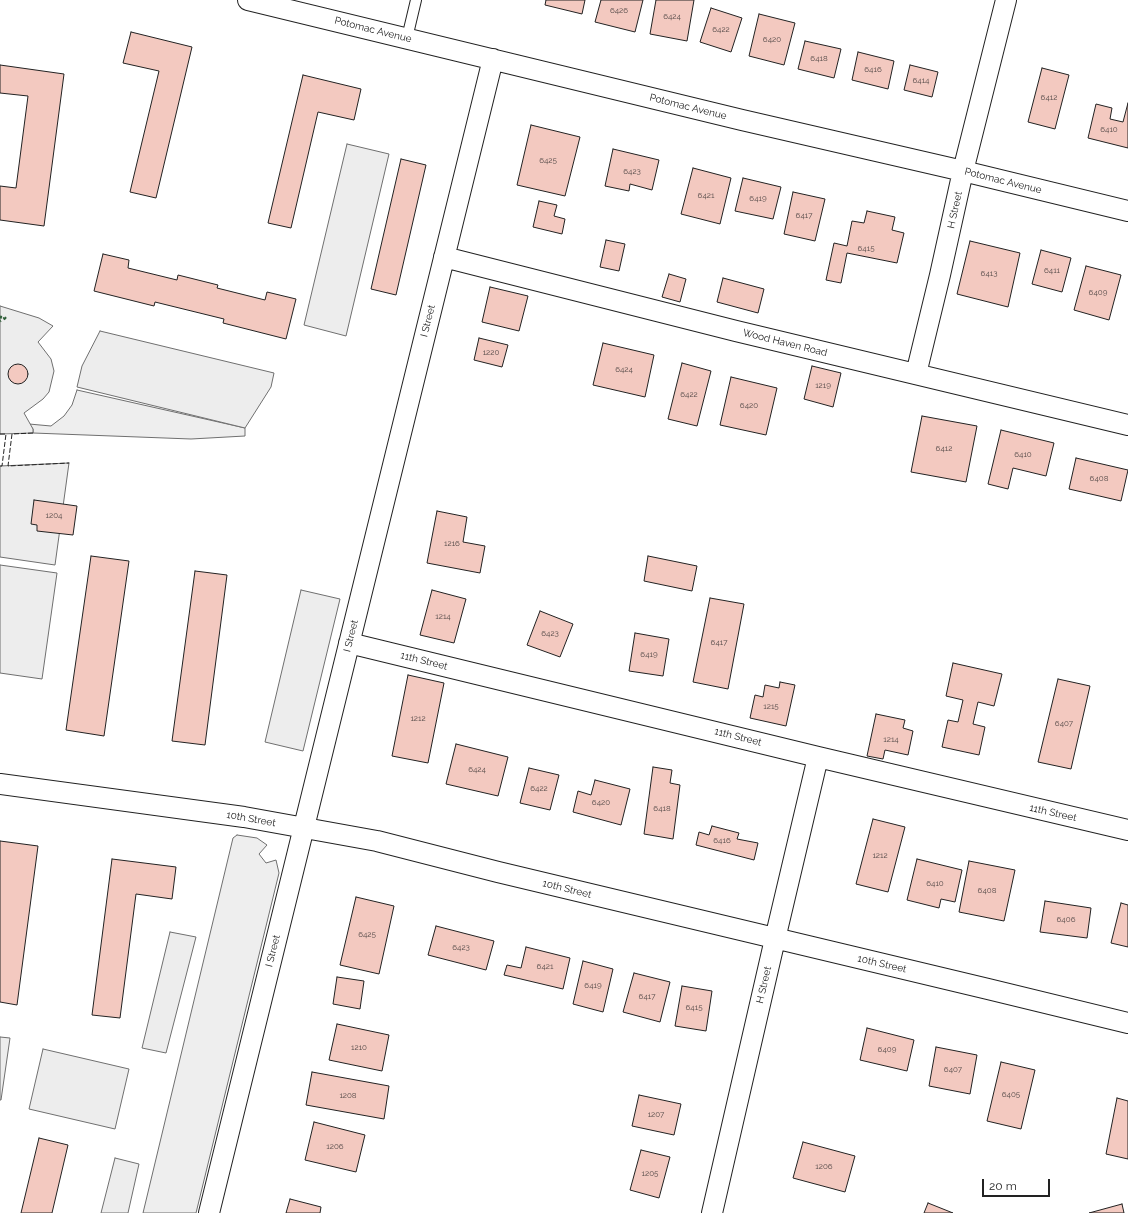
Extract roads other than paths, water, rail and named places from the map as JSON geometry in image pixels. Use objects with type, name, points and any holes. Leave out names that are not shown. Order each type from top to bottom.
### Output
[{"type":"street","name":"Potomac Avenue","points":[[248,0],[742,120],[1128,211]]},
{"type":"street","name":"H Street","points":[[916,374],[963,171],[1006,0]]},
{"type":"street","name":"I Street","points":[[209,1213],[493,59]]},
{"type":"street","name":"Wood Haven Road","points":[[444,257],[1128,425]]},
{"type":"street","name":"11th Street","points":[[349,643],[818,757],[1128,830]]},
{"type":"street","name":"H Street","points":[[712,1213],[818,757]]},
{"type":"street","name":"10th Street","points":[[0,784],[244,817],[377,841],[498,872],[1128,1023]]},
{"type":"lane","points":[[407,38],[416,0]]}]
